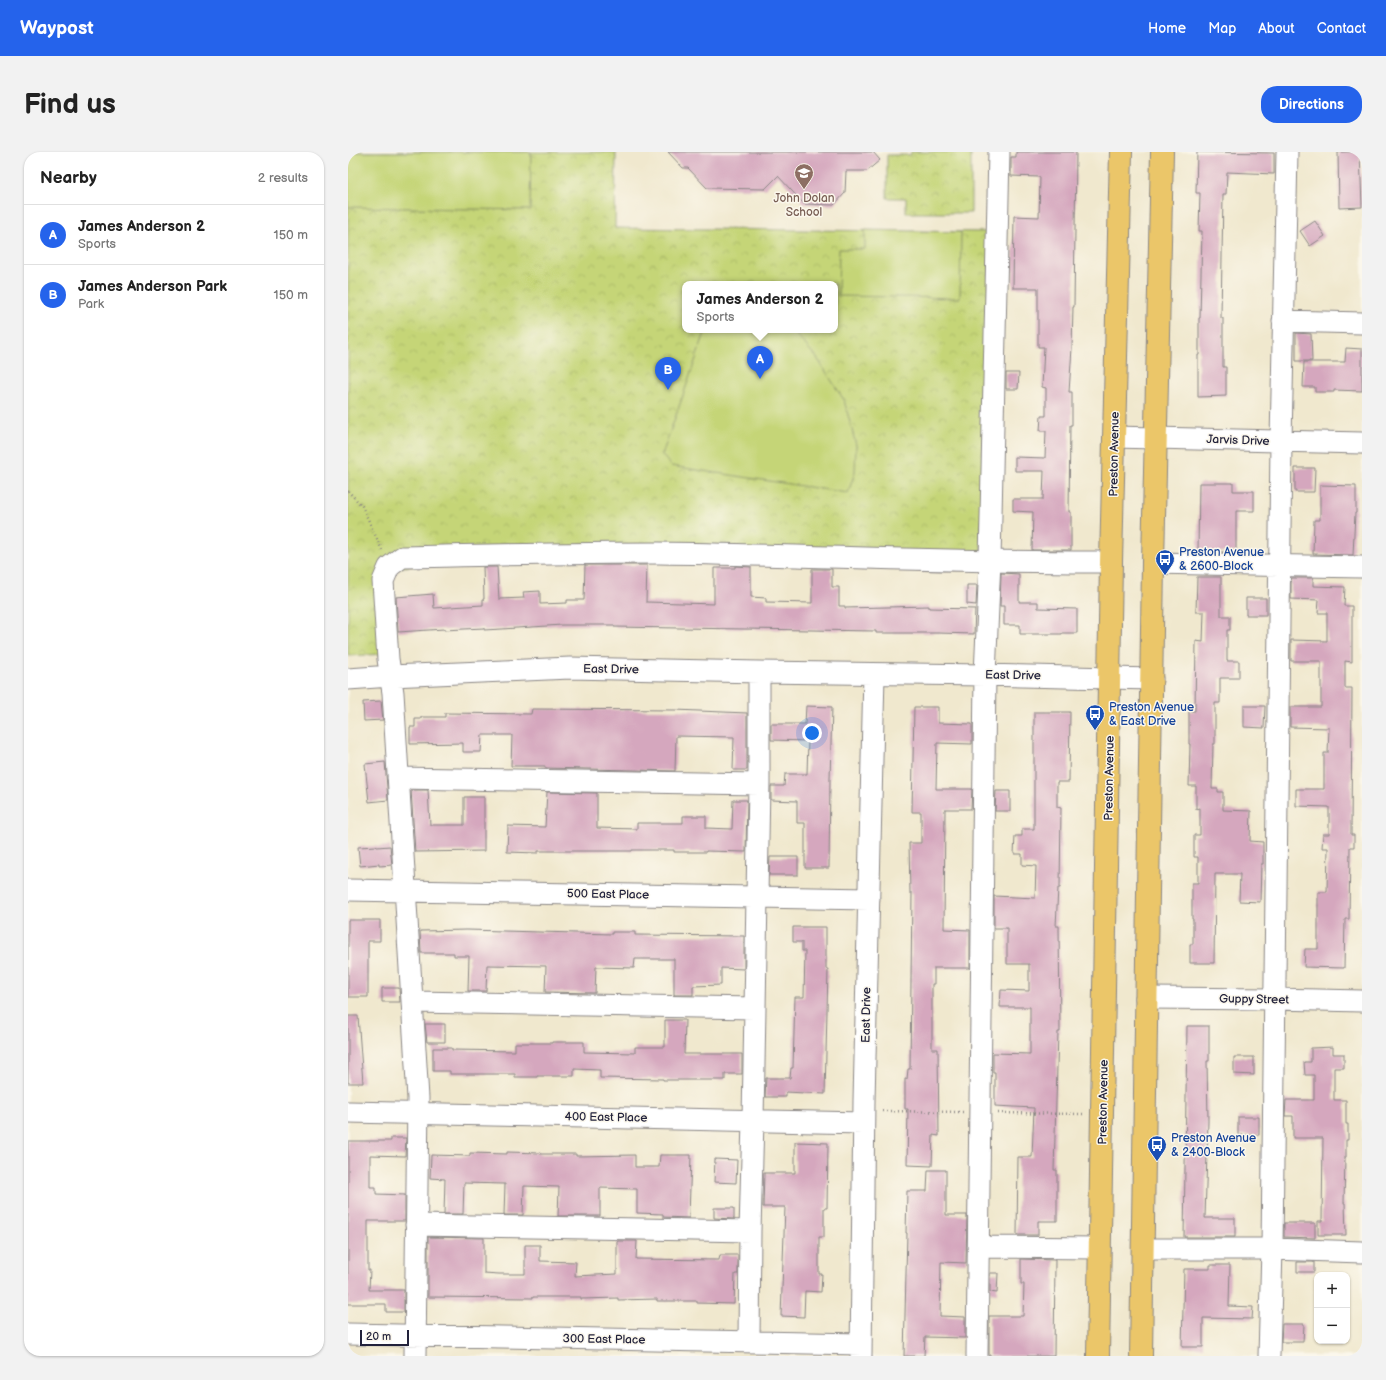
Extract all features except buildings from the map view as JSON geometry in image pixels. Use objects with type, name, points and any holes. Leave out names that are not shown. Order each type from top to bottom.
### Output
[{"type":"main road","name":"Preston Avenue","points":[[1098,1356],[1111,562],[1121,152]]},
{"type":"main road","points":[[1141,1356],[1153,563],[1162,152]]},
{"type":"street","points":[[977,1356],[985,675],[990,560],[999,152]]},
{"type":"street","points":[[1269,1356],[1272,1249],[1283,321],[1287,152]]},
{"type":"street","points":[[1283,321],[1362,323]]},
{"type":"street","name":"Jarvis Drive","points":[[1114,437],[1362,442]]},
{"type":"street","points":[[415,1346],[418,1098],[398,778],[383,581],[389,567],[402,557],[660,553],[1111,562]]},
{"type":"street","points":[[1153,563],[1362,567]]},
{"type":"street","name":"East Drive","points":[[348,679],[570,668],[1152,679]]},
{"type":"street","points":[[749,1341],[759,784],[759,672]]},
{"type":"street","name":"East Drive","points":[[861,1350],[868,899],[874,674]]},
{"type":"street","points":[[398,778],[759,784]]},
{"type":"street","name":"500 East Place","points":[[348,890],[868,899]]},
{"type":"street","name":"Guppy Street","points":[[1146,998],[1362,1001]]},
{"type":"street","points":[[413,1002],[754,1008]]},
{"type":"street","name":"400 East Place","points":[[348,1112],[864,1123]]},
{"type":"street","points":[[416,1225],[750,1231]]},
{"type":"street","points":[[978,1247],[1100,1248]]},
{"type":"street","points":[[1143,1250],[1272,1249],[1362,1252]]},
{"type":"street","name":"300 East Place","points":[[348,1334],[415,1346],[571,1347],[749,1341],[861,1350]]},
{"type":"path","points":[[348,491],[362,506],[389,567]]},
{"type":"green space","points":[[348,152],[616,152],[615,228],[991,232],[981,554],[655,552],[383,568],[383,654],[348,656]]},
{"type":"green space","points":[[348,152],[531,152],[530,210],[348,207]]},
{"type":"green space","points":[[911,152],[971,152],[971,213],[906,213],[906,198],[887,198],[887,155],[910,155]]},
{"type":"green space","points":[[865,230],[961,232],[960,298],[838,296],[839,249],[865,249]]},
{"type":"green space","points":[[705,333],[795,333],[817,358],[844,400],[856,445],[855,472],[848,493],[671,466],[662,455]]},
{"type":"place","name":"John Dolan School","points":[[804,190]]},
{"type":"place","name":"James Anderson 2","points":[[760,379]]},
{"type":"place","name":"James Anderson Park","points":[[668,390]]},
{"type":"place","name":"Preston Avenue & 2600-Block","points":[[1165,576]]},
{"type":"place","name":"Preston Avenue & East Drive","points":[[1095,731]]},
{"type":"place","name":"Preston Avenue & 2400-Block","points":[[1157,1162]]}]
